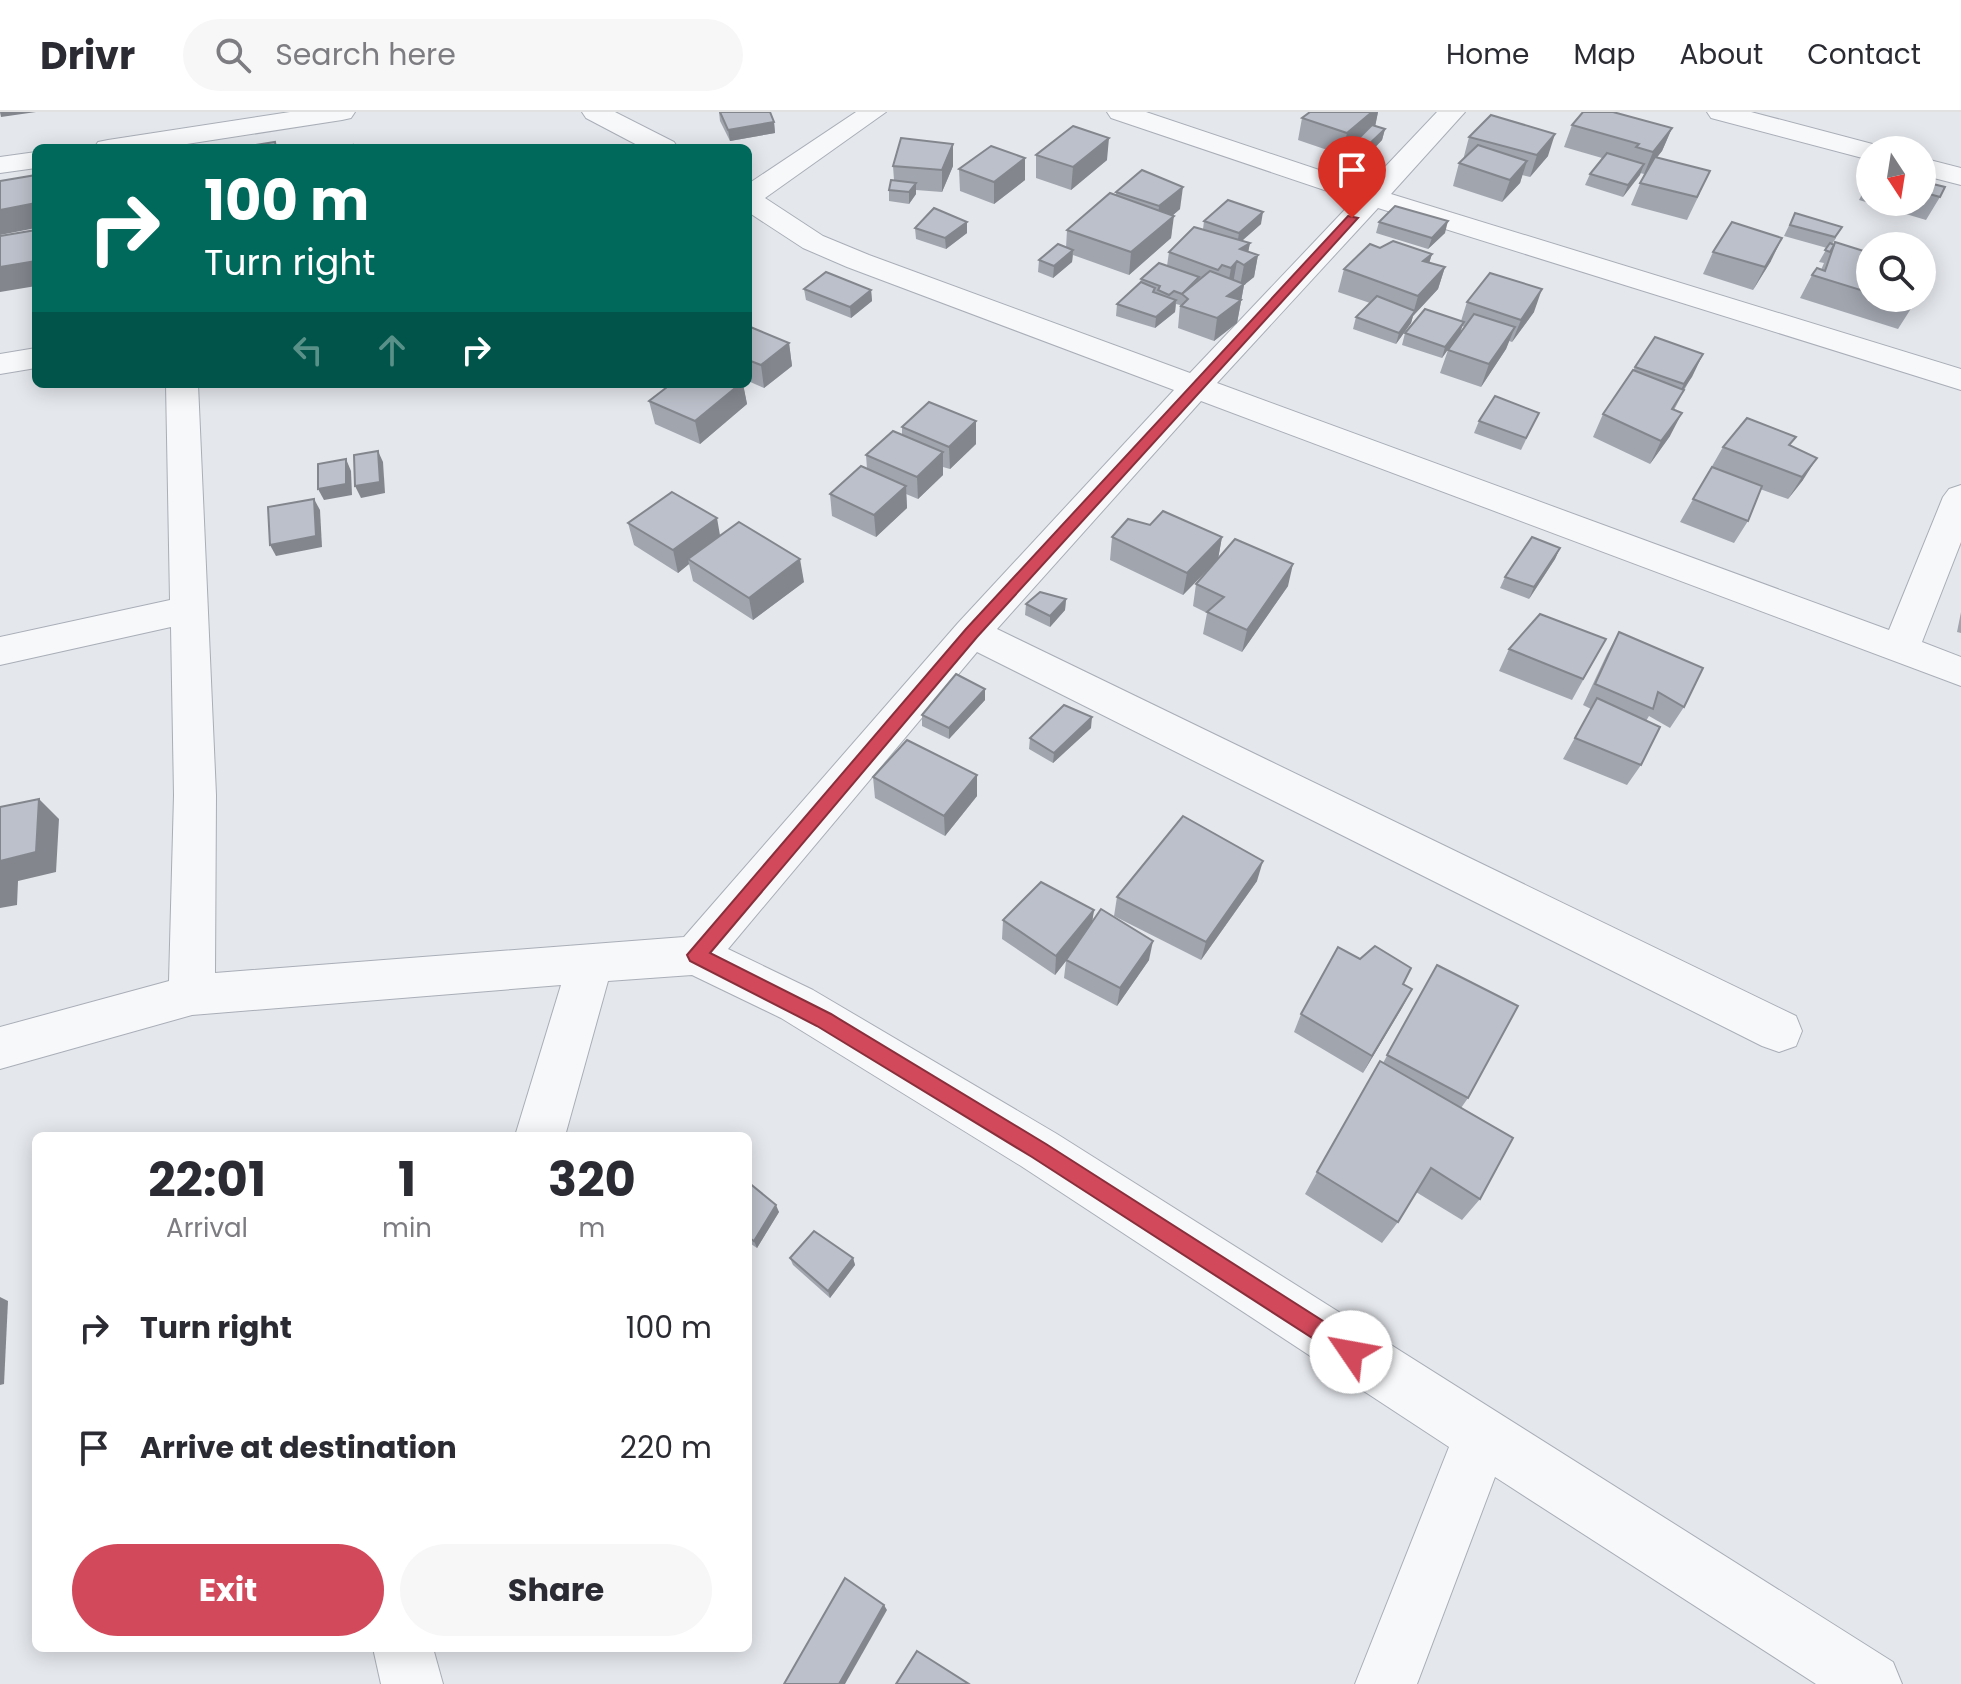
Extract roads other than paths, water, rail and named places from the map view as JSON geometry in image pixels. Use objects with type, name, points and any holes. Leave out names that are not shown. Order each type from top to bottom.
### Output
[{"type":"street","points":[[125,144],[173,133],[342,112]]},
{"type":"street","points":[[595,112],[656,144]]},
{"type":"street","points":[[752,195],[873,112]]},
{"type":"street","points":[[1120,112],[1372,197],[1961,380]]},
{"type":"street","points":[[696,955],[971,633],[1452,112]]},
{"type":"street","points":[[1720,112],[1856,148]]},
{"type":"street","points":[[0,165],[32,161]]},
{"type":"street","points":[[1936,170],[1961,177]]},
{"type":"street","points":[[752,200],[813,242],[1194,388],[1961,672]]},
{"type":"street","points":[[752,237],[813,242]]},
{"type":"street","points":[[0,364],[32,359]]},
{"type":"street","points":[[182,388],[195,795],[192,995]]},
{"type":"street","points":[[1900,649],[1961,497]]},
{"type":"street","points":[[0,651],[190,609]]},
{"type":"street","points":[[971,633],[1779,1031]]},
{"type":"street","points":[[0,1048],[192,995],[696,955],[797,1004],[1039,1150],[1871,1684]]},
{"type":"street","points":[[541,1132],[590,964]]},
{"type":"street","points":[[1386,1684],[1482,1436]]},
{"type":"street","points":[[404,1652],[412,1684]]}]
